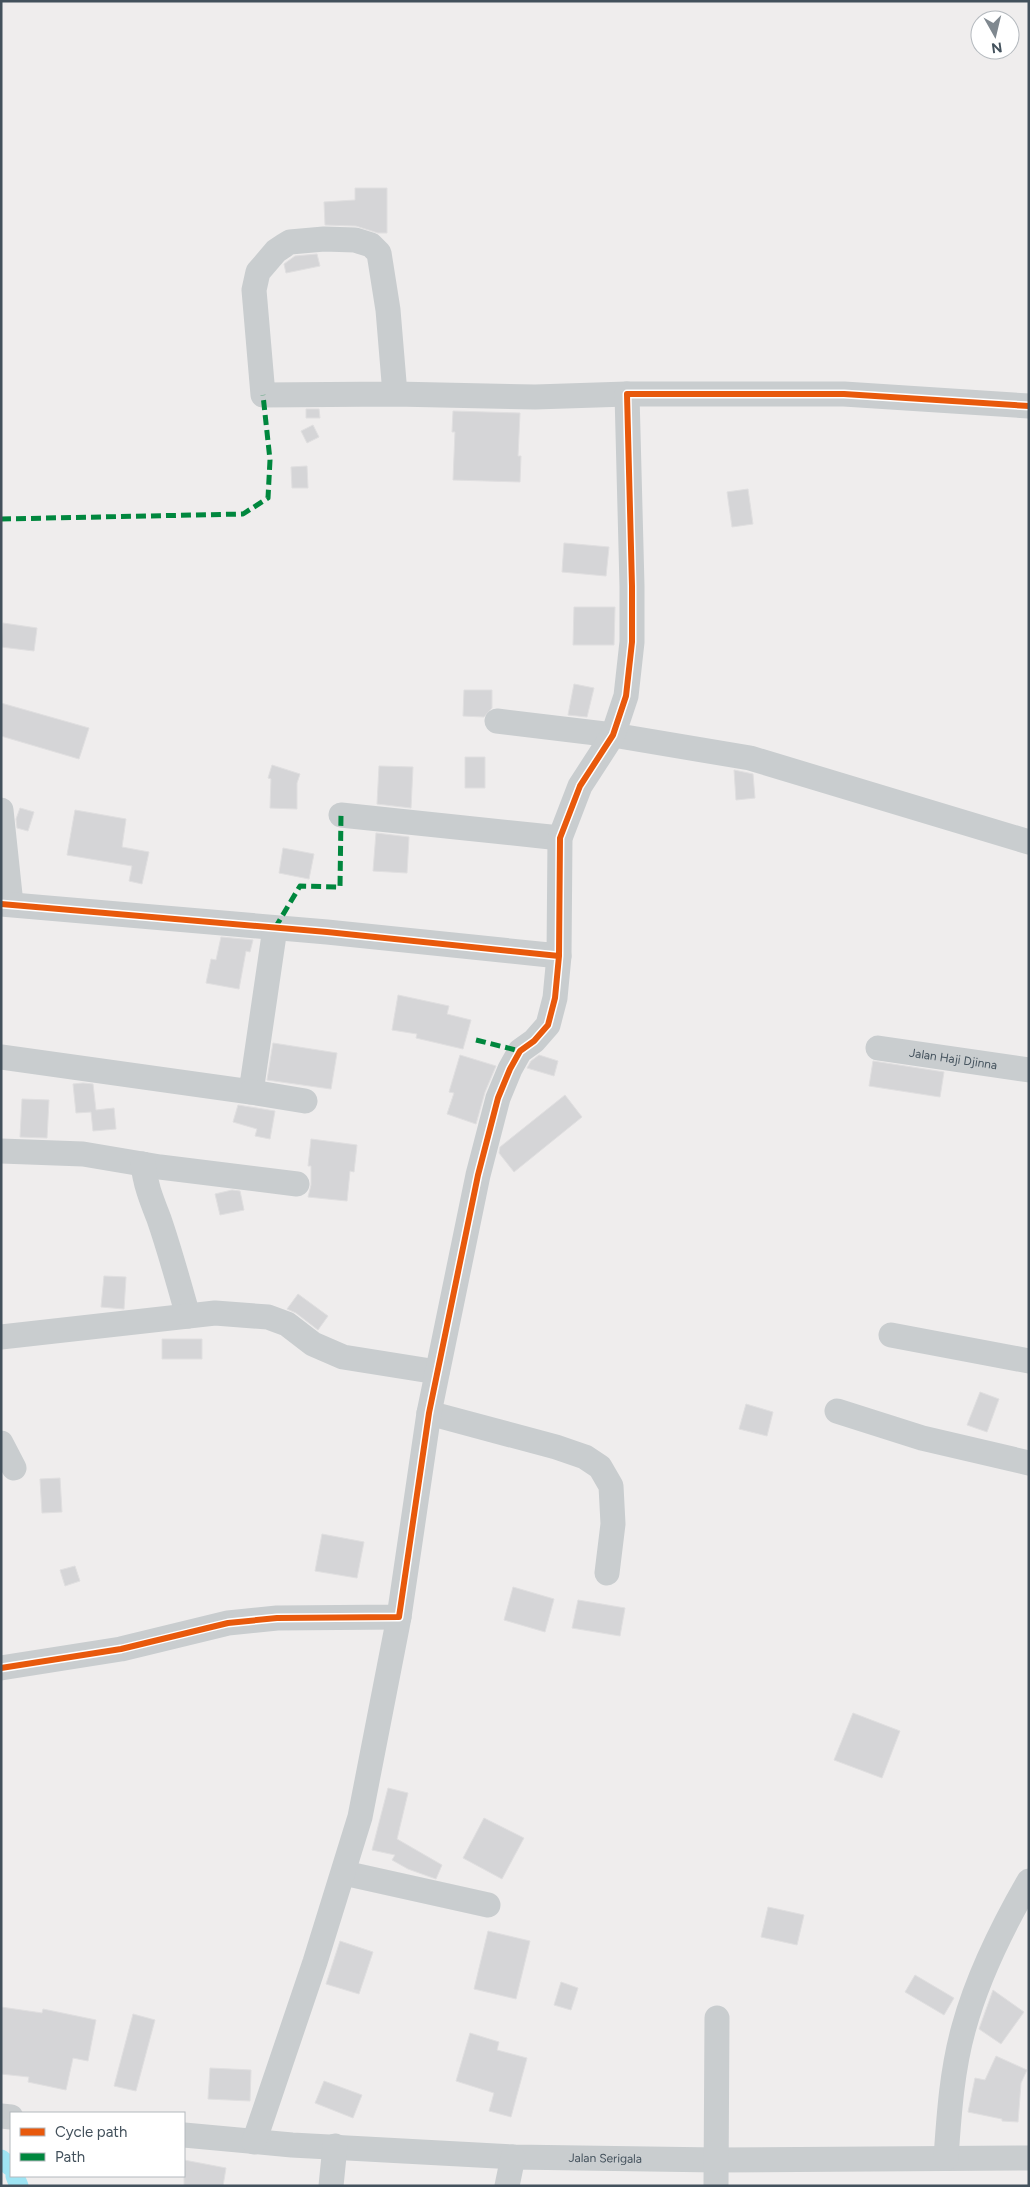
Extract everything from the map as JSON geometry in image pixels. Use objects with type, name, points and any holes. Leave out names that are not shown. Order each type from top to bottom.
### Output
[{"type":"street","points":[[395,394],[388,310],[379,253],[371,245],[355,240],[340,239],[290,242],[276,251],[258,272],[254,290],[263,395],[395,394],[535,398],[626,394],[844,394],[1029,406]]},
{"type":"street","points":[[254,2142],[344,1873],[360,1817],[399,1617],[437,1372],[478,1175],[498,1098],[510,1069],[520,1052],[534,1041],[548,1025],[555,998],[559,956],[560,838],[580,786],[613,735],[626,696],[632,642],[632,520],[626,394]]},
{"type":"street","points":[[497,721],[613,735],[750,758],[1029,842]]},
{"type":"street","points":[[1,810],[6,904],[559,956]]},
{"type":"street","points":[[341,815],[560,838]]},
{"type":"street","points":[[250,1092],[274,928]]},
{"type":"street","name":"Jalan Haji Djinna","points":[[878,1048],[1029,1070]]},
{"type":"street","points":[[1,1057],[305,1101]]},
{"type":"street","points":[[1,1151],[83,1154],[143,1164],[297,1184]]},
{"type":"street","points":[[143,1164],[152,1202],[188,1316]]},
{"type":"street","points":[[1,1337],[215,1313],[268,1317],[287,1324],[313,1344],[342,1358],[437,1372]]},
{"type":"street","points":[[891,1335],[1029,1361]]},
{"type":"street","points":[[837,1412],[922,1438],[1029,1463]]},
{"type":"street","points":[[429,1414],[556,1448],[585,1457],[600,1467],[611,1486],[613,1524],[606,1573]]},
{"type":"street","points":[[1,1442],[14,1468]]},
{"type":"street","points":[[1,1668],[121,1650],[228,1623],[277,1618],[399,1617]]},
{"type":"street","points":[[344,1873],[488,1905]]},
{"type":"street","points":[[946,2158],[950,2106],[964,2026],[999,1939],[1029,1881]]},
{"type":"street","points":[[716,2186],[717,2018]]},
{"type":"street","name":"Jalan Serigala","points":[[185,2135],[254,2142],[513,2157],[717,2160],[1029,2158]]},
{"type":"street","points":[[331,2186],[335,2146]]},
{"type":"street","points":[[507,2186],[513,2157]]},
{"type":"building","points":[[355,188],[387,188],[387,233],[378,233],[356,226],[325,225],[324,202],[355,200]]},
{"type":"building","points":[[317,254],[320,266],[286,273],[284,264],[295,256]]},
{"type":"building","points":[[306,409],[319,409],[320,418],[306,418]]},
{"type":"building","points":[[453,411],[520,413],[518,456],[521,456],[520,482],[453,480],[455,432],[452,432]]},
{"type":"building","points":[[313,425],[319,437],[307,443],[301,431]]},
{"type":"building","points":[[307,466],[308,488],[292,488],[291,467]]},
{"type":"building","points":[[748,489],[753,524],[732,527],[727,492]]},
{"type":"building","points":[[564,543],[609,547],[606,576],[562,572]]},
{"type":"building","points":[[574,607],[615,607],[614,645],[573,645]]},
{"type":"building","points":[[3,623],[37,628],[34,651],[1,647]]},
{"type":"building","points":[[574,684],[594,688],[587,717],[568,715]]},
{"type":"building","points":[[464,690],[492,690],[492,708],[484,717],[463,716]]},
{"type":"building","points":[[1,703],[89,728],[79,759],[1,736]]},
{"type":"building","points":[[465,757],[485,757],[485,788],[465,788]]},
{"type":"building","points":[[272,765],[300,774],[297,783],[297,809],[270,808],[271,779],[268,778]]},
{"type":"building","points":[[379,766],[413,767],[411,808],[377,804]]},
{"type":"building","points":[[734,770],[753,774],[755,798],[736,800]]},
{"type":"building","points":[[20,808],[34,812],[28,831],[17,828],[16,819]]},
{"type":"building","points":[[75,810],[126,819],[122,847],[149,852],[142,884],[129,881],[132,866],[67,855]]},
{"type":"building","points":[[376,833],[409,837],[407,873],[373,871]]},
{"type":"building","points":[[283,848],[314,854],[309,879],[279,873]]},
{"type":"building","points":[[221,937],[253,940],[250,952],[246,951],[239,989],[206,983],[211,959],[216,960]]},
{"type":"building","points":[[398,995],[449,1006],[447,1014],[471,1020],[463,1049],[416,1038],[417,1034],[392,1030]]},
{"type":"building","points":[[273,1043],[337,1053],[331,1089],[267,1080]]},
{"type":"building","points":[[460,1055],[496,1066],[485,1092],[476,1124],[447,1114],[454,1093],[449,1092]]},
{"type":"building","points":[[539,1055],[558,1061],[554,1076],[527,1068],[531,1061]]},
{"type":"building","points":[[873,1061],[944,1072],[940,1097],[869,1086]]},
{"type":"building","points":[[73,1084],[93,1084],[96,1110],[114,1108],[116,1129],[93,1131],[91,1112],[76,1113]]},
{"type":"building","points":[[565,1095],[582,1117],[514,1172],[499,1153],[500,1147]]},
{"type":"building","points":[[22,1099],[49,1100],[47,1138],[20,1137]]},
{"type":"building","points":[[238,1105],[275,1111],[270,1139],[255,1136],[257,1129],[233,1122]]},
{"type":"building","points":[[311,1139],[357,1145],[354,1172],[350,1171],[347,1201],[308,1197],[311,1185],[311,1166],[308,1166]]},
{"type":"building","points":[[232,1190],[240,1191],[244,1210],[220,1215],[215,1194]]},
{"type":"building","points":[[104,1276],[126,1277],[124,1309],[101,1307]]},
{"type":"building","points":[[298,1294],[328,1316],[318,1330],[296,1313],[287,1309]]},
{"type":"building","points":[[162,1339],[202,1339],[202,1359],[162,1359]]},
{"type":"building","points":[[980,1392],[999,1399],[987,1432],[967,1425]]},
{"type":"building","points":[[746,1404],[773,1412],[767,1436],[739,1429]]},
{"type":"building","points":[[60,1478],[62,1512],[42,1513],[40,1479]]},
{"type":"building","points":[[322,1534],[364,1542],[357,1578],[315,1571]]},
{"type":"building","points":[[75,1566],[80,1581],[65,1586],[60,1570]]},
{"type":"building","points":[[513,1587],[554,1599],[545,1632],[504,1620]]},
{"type":"building","points":[[578,1600],[625,1608],[620,1636],[572,1628]]},
{"type":"building","points":[[853,1713],[900,1731],[882,1778],[834,1760]]},
{"type":"building","points":[[388,1788],[408,1793],[397,1839],[442,1865],[436,1879],[408,1869],[392,1860],[395,1855],[372,1850]]},
{"type":"building","points":[[484,1818],[524,1838],[502,1879],[463,1858]]},
{"type":"building","points":[[768,1907],[804,1915],[797,1945],[761,1937]]},
{"type":"building","points":[[488,1931],[530,1941],[516,1999],[474,1989]]},
{"type":"building","points":[[340,1941],[373,1952],[359,1994],[326,1984]]},
{"type":"building","points":[[915,1975],[954,1998],[944,2015],[905,1992]]},
{"type":"building","points":[[561,1982],[578,1988],[571,2010],[554,2005]]},
{"type":"building","points":[[993,1990],[1024,2012],[1001,2044],[979,2029]]},
{"type":"building","points":[[1,2007],[42,2013],[43,2009],[96,2020],[88,2061],[73,2058],[66,2090],[28,2082],[29,2077],[1,2074]]},
{"type":"building","points":[[133,2014],[155,2020],[136,2091],[114,2086]]},
{"type":"building","points":[[470,2033],[499,2042],[497,2050],[527,2058],[511,2117],[489,2111],[494,2093],[456,2081]]},
{"type":"building","points":[[996,2056],[1027,2070],[1021,2083],[1018,2122],[1002,2121],[1002,2119],[968,2112],[975,2078],[985,2080]]},
{"type":"building","points":[[210,2068],[251,2070],[250,2101],[208,2099]]},
{"type":"building","points":[[324,2081],[362,2095],[353,2118],[315,2103]]},
{"type":"building","points":[[185,2160],[226,2168],[223,2186],[184,2186]]},
{"type":"waterway","points":[[1,2159],[10,2166]]},
{"type":"waterway","points":[[15,2177],[19,2186]]},
{"type":"marked path","points":[[1,519],[243,514],[268,498],[270,460],[263,395]]},
{"type":"marked path","points":[[275,928],[300,886],[340,887],[341,815]]},
{"type":"marked path","points":[[476,1040],[520,1051]]},
{"type":"cycle path","points":[[1,904],[327,932],[559,956],[560,838],[580,786],[613,735],[626,696],[632,642],[627,394],[844,394],[1029,406]]},
{"type":"cycle path","points":[[1,1668],[121,1649],[228,1623],[277,1618],[399,1617],[429,1413],[478,1175],[498,1098],[510,1069],[520,1051],[534,1041],[548,1025],[555,998],[559,956]]}]
